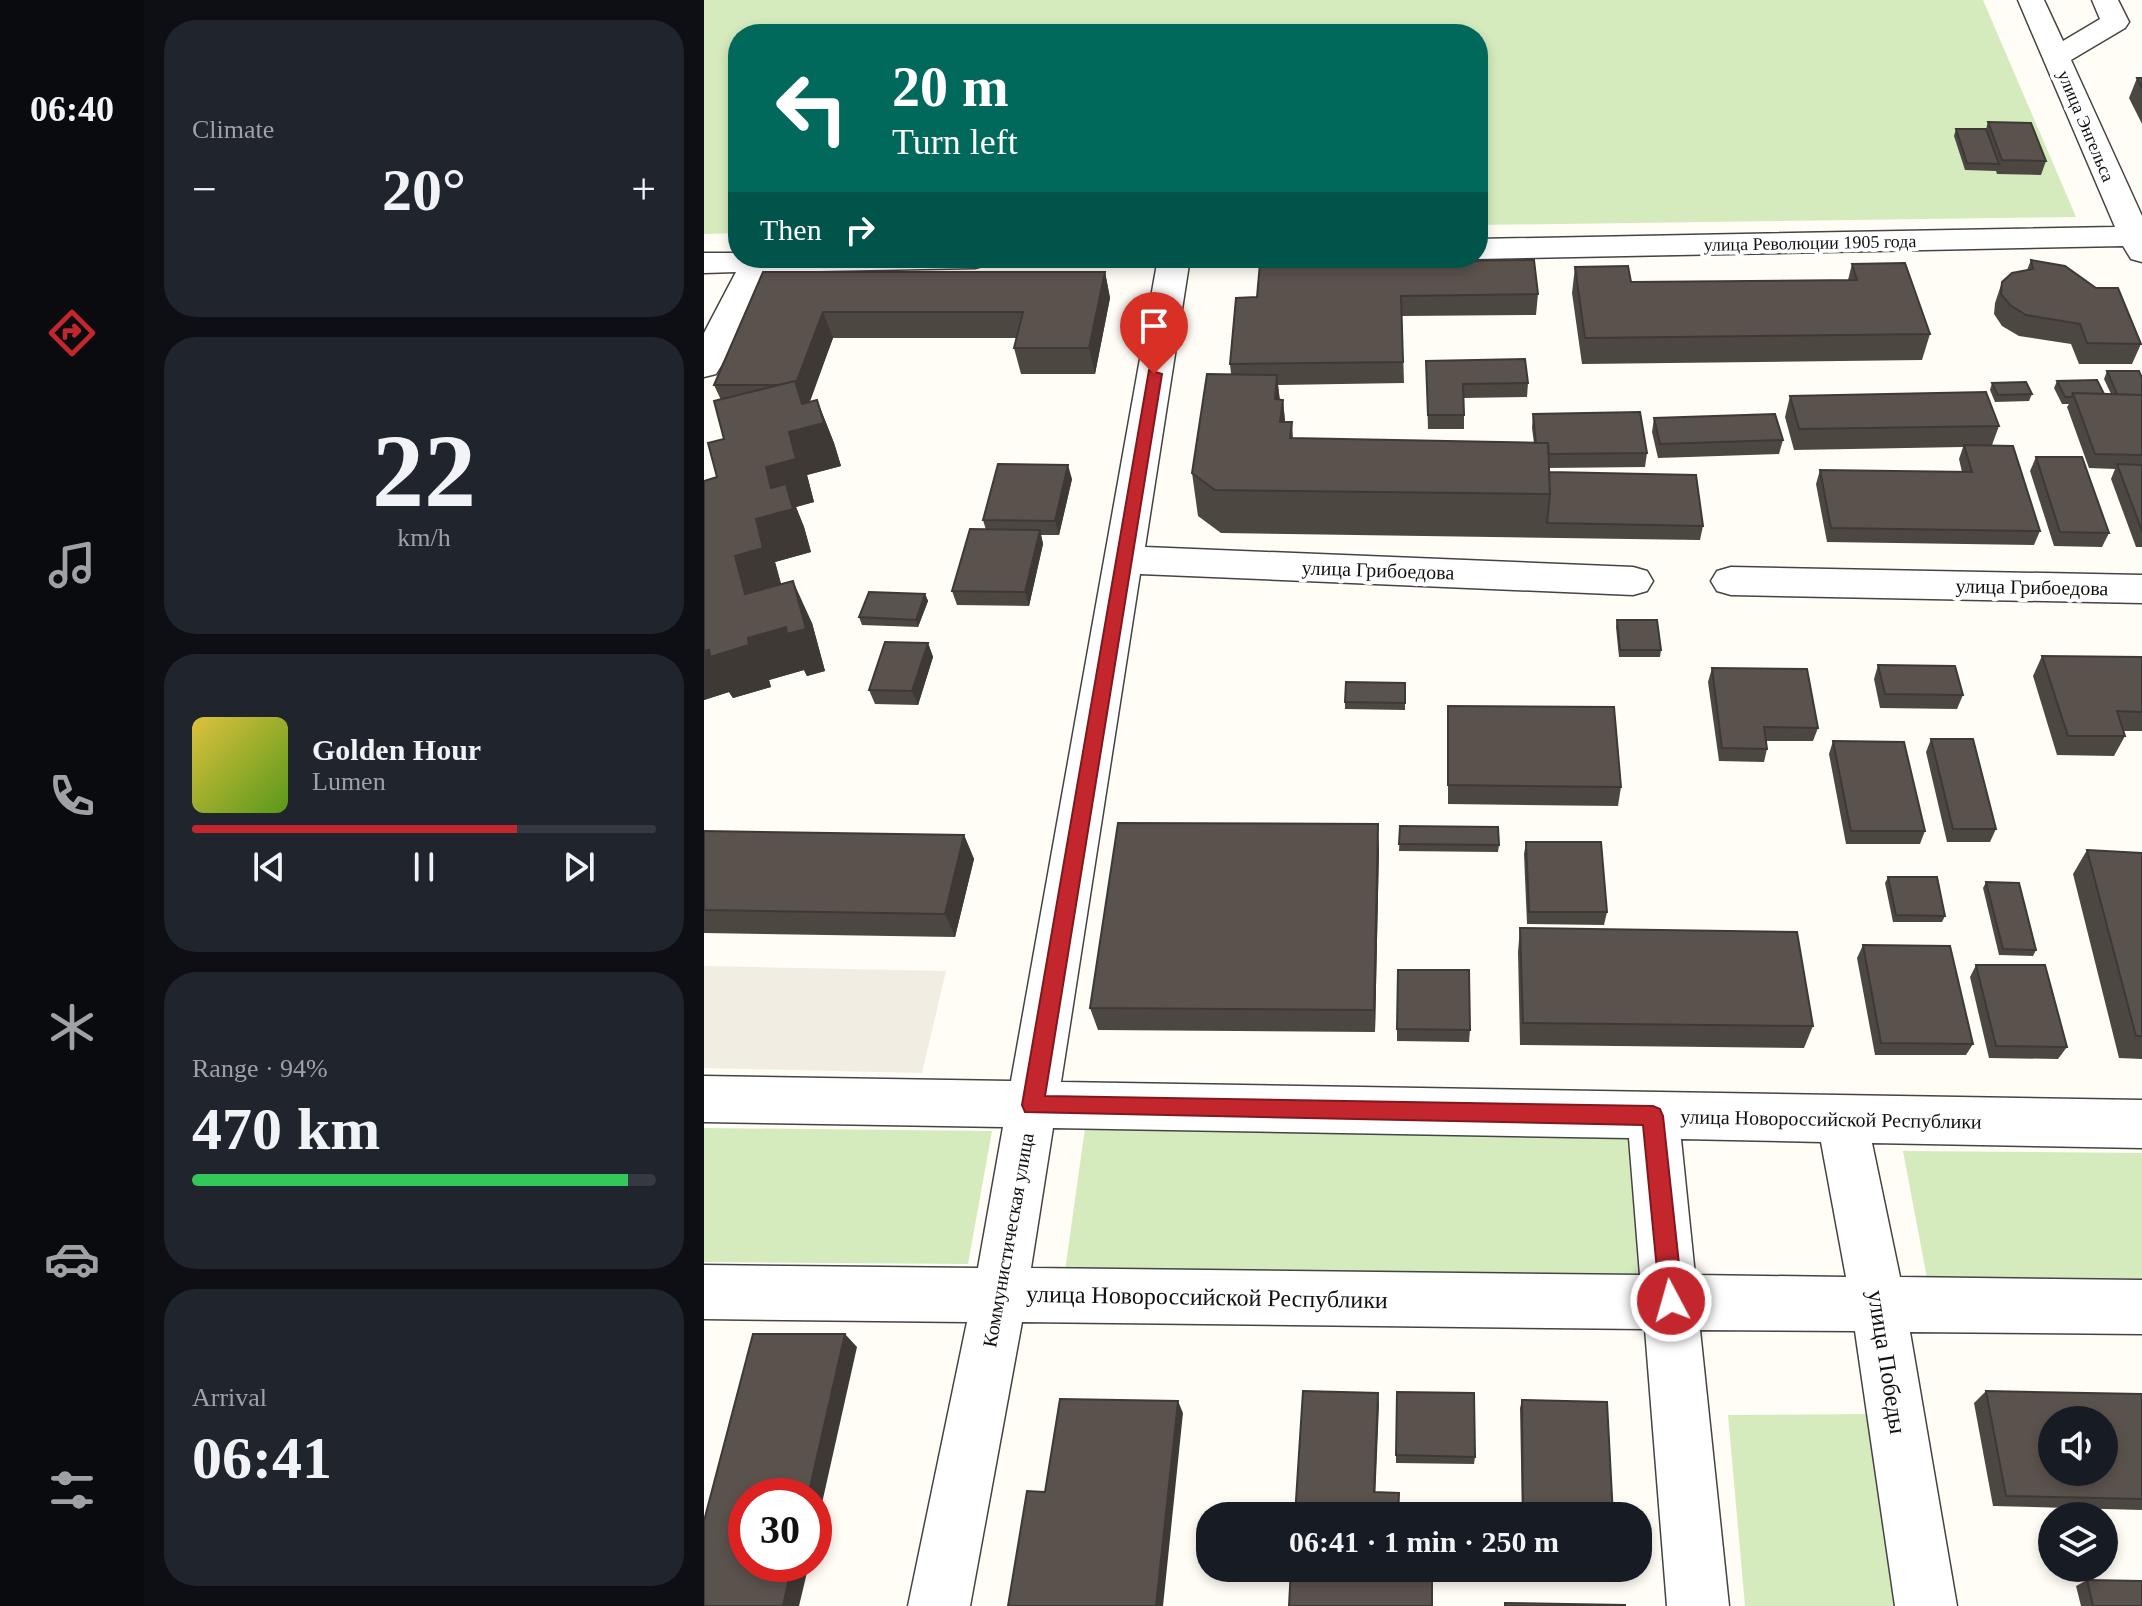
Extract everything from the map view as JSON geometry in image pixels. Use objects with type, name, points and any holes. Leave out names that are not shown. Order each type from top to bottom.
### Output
[{"type":"street","name":"улица Энгельса","points":[[2031,0],[2140,242]]},
{"type":"street","points":[[2056,57],[2115,22],[2105,0]]},
{"type":"street","name":"улица Революции 1905 года","points":[[1488,249],[2140,242]]},
{"type":"street","points":[[704,263],[728,263]]},
{"type":"street","points":[[704,366],[755,268]]},
{"type":"street","name":"Коммунистическая улица","points":[[939,1606],[1000,1295],[1172,268]]},
{"type":"street","name":"улица Грибоедова","points":[[1123,560],[1633,581]]},
{"type":"street","name":"улица Грибоедова","points":[[1731,581],[2142,589]]},
{"type":"street","name":"улица Новороссийской Республики","points":[[704,1099],[2142,1124]]},
{"type":"street","points":[[1653,1116],[1698,1606]]},
{"type":"street","name":"улица Победы","points":[[1842,1119],[1878,1303],[1926,1606]]},
{"type":"street","name":"улица Новороссийской Республики","points":[[704,1292],[2142,1307]]},
{"type":"green space","points":[[704,0],[1983,0],[2076,217],[1488,225],[1488,24],[728,24],[728,233],[704,234]]},
{"type":"green space","points":[[1086,1121],[1636,1131],[1646,1279],[1064,1278]]},
{"type":"green space","points":[[704,1128],[992,1131],[968,1264],[704,1262]]},
{"type":"green space","points":[[1903,1151],[2142,1153],[2142,1280],[1927,1278]]},
{"type":"green space","points":[[1869,1414],[1896,1606],[1745,1606],[1728,1415]]},
{"type":"shaded area","points":[[704,966],[946,971],[922,1073],[704,1068]]},
{"type":"building","points":[[1988,122],[2031,123],[2046,161],[2002,160]]},
{"type":"building","points":[[1956,129],[1986,129],[1999,164],[1967,163]]},
{"type":"building","points":[[1534,260],[1538,294],[1401,296],[1403,362],[1230,364],[1236,298],[1257,297],[1260,268],[1488,268],[1488,261]]},
{"type":"building","points":[[2031,260],[2065,266],[2096,288],[2118,288],[2141,344],[2087,343],[2080,324],[2026,315],[2010,305],[2001,294],[2002,282],[2012,273],[2033,269]]},
{"type":"building","points":[[1905,263],[1930,334],[1585,338],[1575,267],[1628,266],[1631,282],[1857,280],[1852,264]]},
{"type":"building","points":[[763,272],[1105,272],[1089,348],[1014,348],[1023,312],[823,312],[796,383],[714,385]]},
{"type":"building","points":[[1525,359],[1528,383],[1463,384],[1464,415],[1428,415],[1426,361]]},
{"type":"building","points":[[2107,371],[2139,371],[2142,395],[2117,394]]},
{"type":"building","points":[[1207,374],[1277,375],[1275,399],[1283,400],[1280,422],[1292,422],[1290,438],[1548,443],[1550,494],[1215,490],[1192,473]]},
{"type":"building","points":[[2097,380],[2104,394],[2073,393],[2072,397],[2065,397],[2057,381]]},
{"type":"building","points":[[795,381],[802,404],[817,400],[824,423],[789,432],[796,459],[766,467],[771,488],[786,484],[793,509],[756,519],[763,548],[735,556],[745,594],[793,581],[806,629],[787,634],[786,627],[748,638],[749,645],[710,657],[709,650],[704,651],[704,481],[717,477],[708,443],[724,439],[714,401]]},
{"type":"building","points":[[2026,382],[2032,394],[1998,395],[1992,383]]},
{"type":"building","points":[[1986,392],[1999,426],[1799,429],[1790,396]]},
{"type":"building","points":[[2073,393],[2142,395],[2142,455],[2095,454]]},
{"type":"building","points":[[1640,412],[1647,453],[1549,454],[1548,443],[1536,443],[1533,414]]},
{"type":"building","points":[[1775,414],[1783,440],[1660,444],[1654,418]]},
{"type":"building","points":[[1964,445],[2013,446],[2040,531],[1831,528],[1820,470],[1972,472]]},
{"type":"building","points":[[2036,457],[2082,457],[2109,533],[2060,532]]},
{"type":"building","points":[[998,464],[1068,465],[1055,521],[983,520]]},
{"type":"building","points":[[2117,464],[2142,465],[2142,531]]},
{"type":"building","points":[[1549,472],[1696,475],[1703,526],[1547,523]]},
{"type":"building","points":[[970,529],[1040,530],[1025,592],[952,591]]},
{"type":"building","points":[[869,592],[925,594],[916,620],[859,617]]},
{"type":"building","points":[[1617,620],[1657,620],[1661,650],[1620,650]]},
{"type":"building","points":[[885,642],[928,643],[912,691],[869,690]]},
{"type":"building","points":[[2042,656],[2142,657],[2142,712],[2117,711],[2125,736],[2068,736]]},
{"type":"building","points":[[1878,665],[1955,666],[1963,695],[1885,694]]},
{"type":"building","points":[[1712,668],[1807,669],[1818,728],[1764,727],[1767,749],[1722,748]]},
{"type":"building","points":[[1346,682],[1405,683],[1405,703],[1345,702]]},
{"type":"building","points":[[1448,706],[1614,707],[1621,787],[1448,785]]},
{"type":"building","points":[[1931,739],[1973,739],[1996,829],[1953,829]]},
{"type":"building","points":[[1833,741],[1904,742],[1925,831],[1851,831]]},
{"type":"building","points":[[1118,823],[1378,824],[1374,1010],[1090,1008]]},
{"type":"building","points":[[1400,826],[1498,827],[1499,845],[1399,844]]},
{"type":"building","points":[[704,831],[964,835],[945,914],[704,910]]},
{"type":"building","points":[[1526,842],[1601,842],[1607,912],[1529,912]]},
{"type":"building","points":[[2087,850],[2142,853],[2142,1036],[2136,1036]]},
{"type":"building","points":[[1888,877],[1937,877],[1945,916],[1896,915]]},
{"type":"building","points":[[1986,882],[2019,883],[2036,950],[2003,949]]},
{"type":"building","points":[[1520,928],[1797,932],[1813,1026],[1523,1023]]},
{"type":"building","points":[[1863,945],[1950,946],[1973,1044],[1881,1043]]},
{"type":"building","points":[[1976,965],[2045,965],[2067,1047],[1996,1046]]},
{"type":"building","points":[[1398,970],[1469,970],[1470,1030],[1397,1029]]},
{"type":"building","points":[[753,1334],[845,1334],[812,1478],[728,1478],[728,1582],[788,1582],[783,1606],[704,1606],[704,1521]]},
{"type":"building","points":[[1303,1391],[1378,1393],[1374,1492],[1399,1493],[1399,1502],[1296,1502]]},
{"type":"building","points":[[1986,1391],[2142,1394],[2142,1499],[2006,1496]]},
{"type":"building","points":[[1397,1392],[1474,1393],[1475,1457],[1396,1455]]},
{"type":"building","points":[[1060,1399],[1178,1401],[1156,1606],[1008,1606],[1027,1491],[1045,1492]]},
{"type":"building","points":[[1522,1400],[1607,1402],[1612,1502],[1523,1502]]},
{"type":"building","points":[[2142,1581],[2142,1606],[2093,1606],[2087,1582]]},
{"type":"building","points":[[1290,1582],[1432,1582],[1432,1606],[1289,1606]]},
{"type":"building","points":[[1505,1603],[1625,1605],[1625,1606],[1505,1606]]},
{"type":"route","points":[[1154,374],[1033,1105],[1653,1116],[1671,1301]]}]
